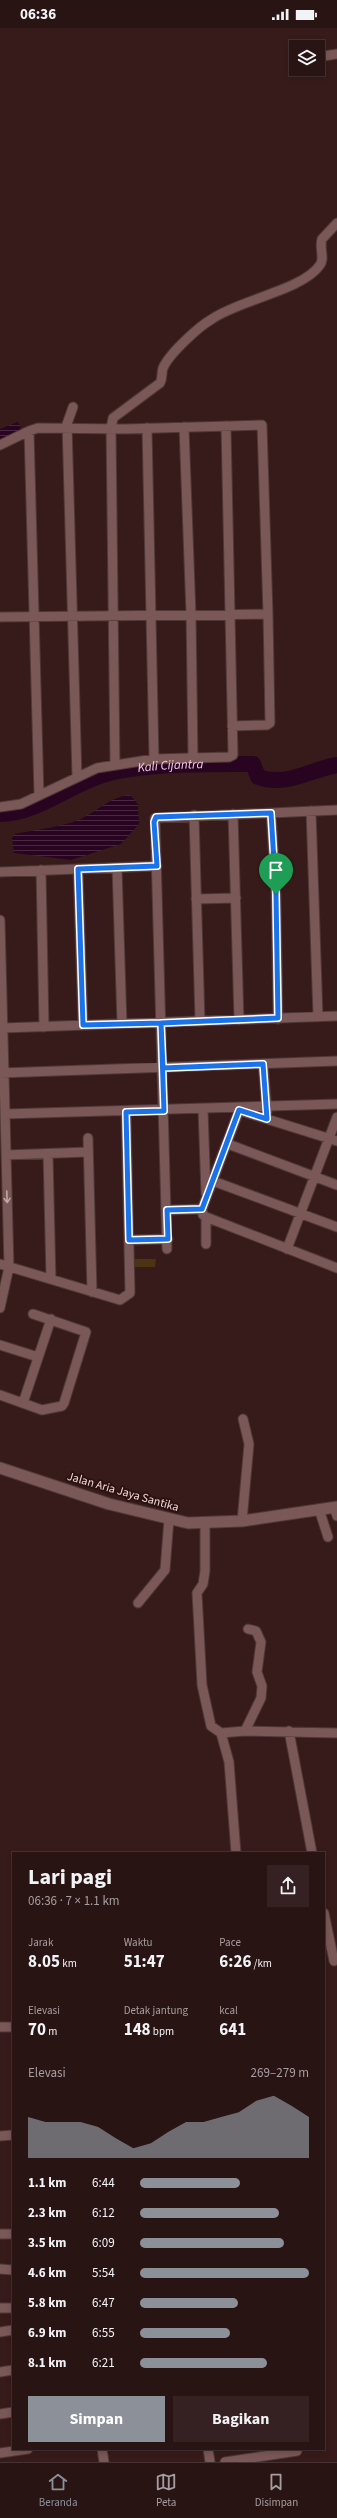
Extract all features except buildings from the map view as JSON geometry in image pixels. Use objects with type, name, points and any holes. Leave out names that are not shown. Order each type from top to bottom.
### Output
[{"type":"street","points":[[325,56],[337,54]]},
{"type":"street","points":[[115,765],[112,615],[111,428],[115,414],[160,383],[162,375],[177,350],[211,319],[235,307],[302,279],[316,269],[322,261],[322,239],[337,223]]},
{"type":"street","points":[[73,407],[67,418],[67,429],[77,777]]},
{"type":"street","points":[[0,445],[38,428],[147,428],[259,424],[264,428],[270,723],[267,725],[232,726]]},
{"type":"street","points":[[0,807],[21,804],[97,768],[154,759],[231,756],[231,614],[226,426]]},
{"type":"street","points":[[184,427],[192,614],[193,758]]},
{"type":"street","points":[[147,428],[154,759]]},
{"type":"street","points":[[29,431],[39,795]]},
{"type":"street","points":[[0,617],[73,617],[152,614],[268,614]]},
{"type":"street","points":[[167,1249],[168,1239],[155,818],[337,810]]},
{"type":"street","points":[[310,811],[318,1017]]},
{"type":"street","points":[[271,813],[276,894],[278,1018]]},
{"type":"street","points":[[233,814],[239,1020]]},
{"type":"street","points":[[194,816],[200,1022]]},
{"type":"street","points":[[0,872],[157,866]]},
{"type":"street","points":[[117,868],[122,1024]]},
{"type":"street","points":[[78,869],[83,1025]]},
{"type":"street","points":[[41,870],[44,1027]]},
{"type":"street","points":[[196,899],[236,898]]},
{"type":"street","points":[[0,920],[3,1028],[2,1073],[6,1155],[5,1266],[0,1308]]},
{"type":"street","points":[[3,1028],[337,1016]]},
{"type":"street","points":[[2,1073],[337,1061]]},
{"type":"street","points":[[263,1064],[267,1119]]},
{"type":"street","points":[[5,1114],[240,1109],[337,1104]]},
{"type":"street","points":[[240,1109],[333,1140]]},
{"type":"street","points":[[206,1199],[240,1109]]},
{"type":"street","points":[[203,1110],[206,1199],[204,1213],[206,1244]]},
{"type":"street","points":[[5,1266],[120,1300],[130,1293],[126,1112]]},
{"type":"street","points":[[287,1249],[314,1177],[333,1140],[337,1117]]},
{"type":"street","points":[[88,1138],[92,1292]]},
{"type":"street","points":[[228,1144],[337,1185]]},
{"type":"street","points":[[6,1155],[88,1152]]},
{"type":"street","points":[[48,1154],[51,1279]]},
{"type":"street","points":[[213,1181],[337,1227]]},
{"type":"street","points":[[167,1210],[204,1213],[287,1249],[337,1268]]},
{"type":"street","points":[[129,1240],[168,1239]]},
{"type":"street","points":[[0,1395],[44,1410],[62,1406],[64,1403],[86,1334],[85,1331],[33,1314]]},
{"type":"street","points":[[22,1403],[51,1319]]},
{"type":"street","points":[[0,1345],[38,1357]]},
{"type":"street","points":[[242,1521],[250,1444],[243,1419]]},
{"type":"street","name":"Jalan Aria Jaya Santika","points":[[0,1468],[109,1504],[169,1519],[206,1523],[242,1521],[318,1509],[336,1510]]},
{"type":"street","points":[[318,1509],[328,1537]]},
{"type":"street","points":[[138,1603],[165,1570],[169,1519]]},
{"type":"street","points":[[206,1523],[205,1571],[203,1584],[197,1593],[201,1675],[211,1726],[221,1733],[229,1762],[236,1852]]},
{"type":"street","points":[[245,1731],[260,1703],[262,1686],[257,1672],[261,1642],[256,1631],[248,1629]]},
{"type":"street","points":[[221,1733],[245,1731],[337,1733]]},
{"type":"street","points":[[289,1731],[312,1852]]},
{"type":"street","points":[[325,1917],[335,1961],[325,1963]]},
{"type":"street","points":[[0,2027],[12,2027]]},
{"type":"street","points":[[0,2136],[12,2135]]},
{"type":"street","points":[[0,2234],[12,2234]]},
{"type":"street","points":[[0,2269],[12,2270]]},
{"type":"street","points":[[0,2308],[12,2308]]},
{"type":"street","points":[[0,2332],[12,2330]]},
{"type":"street","points":[[0,2372],[12,2370]]},
{"type":"street","points":[[0,2414],[12,2412]]},
{"type":"street","points":[[0,2453],[17,2450]]},
{"type":"street","points":[[102,2450],[104,2462]]},
{"type":"street","points":[[208,2450],[210,2462]]},
{"type":"street","points":[[225,2462],[241,2461],[297,2451]]},
{"type":"shaded area","points":[[18,422],[22,431],[0,440],[0,429]]},
{"type":"shaded area","points":[[130,795],[138,804],[139,824],[121,844],[71,860],[14,853],[12,838],[15,834],[73,822],[81,819],[114,799]]},
{"type":"shaded area","points":[[135,1259],[156,1259],[155,1267],[135,1267]]},
{"type":"waterway","name":"Kali Cijantra","points":[[0,814],[15,812],[42,803],[96,777],[143,767],[253,764],[258,777],[269,780],[279,780],[298,777],[337,765]]},
{"type":"route","points":[[276,894],[271,813],[156,817],[154,822],[157,866],[78,869],[83,1025],[161,1023],[164,1111],[126,1112],[129,1240],[168,1239],[167,1210],[202,1209],[228,1144],[239,1110],[267,1119],[263,1064],[163,1068],[161,1023],[278,1018],[276,894]]}]
